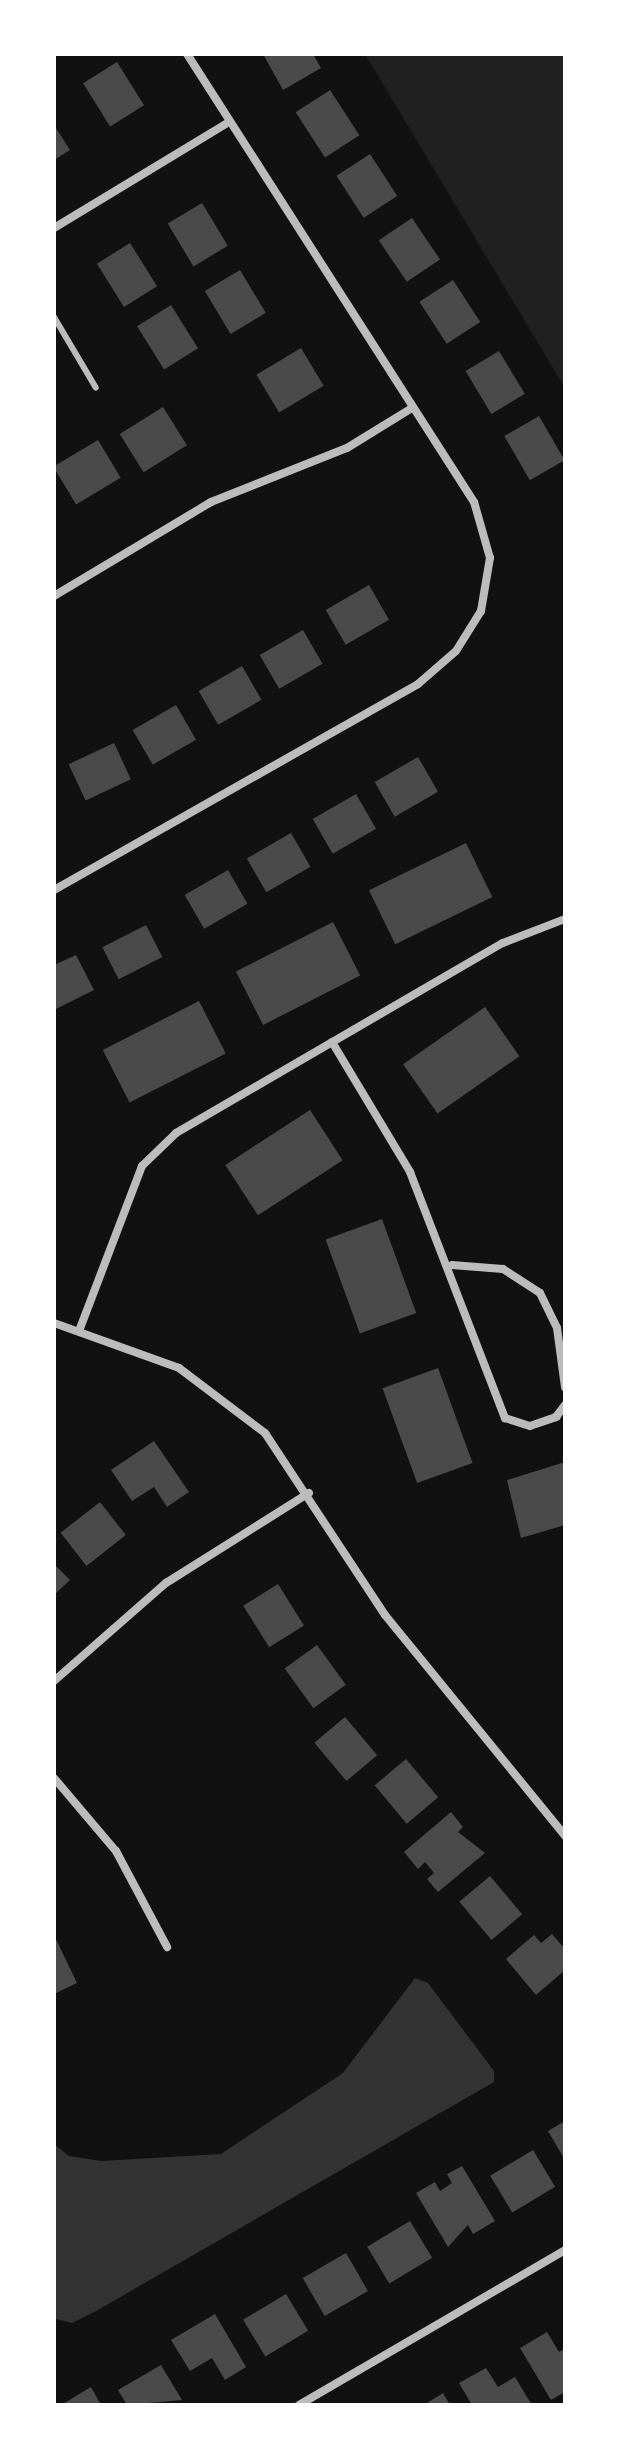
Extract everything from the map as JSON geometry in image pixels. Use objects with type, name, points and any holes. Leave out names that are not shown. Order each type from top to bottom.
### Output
[{"type":"street","points":[[54,890],[418,684],[456,651],[481,611],[490,558],[474,502],[226,124],[187,54]]},
{"type":"street","points":[[54,228],[226,124]]},
{"type":"street","points":[[54,596],[211,502],[347,448],[412,408]]},
{"type":"street","points":[[79,1331],[142,1166],[176,1133],[503,943],[565,919]]},
{"type":"street","points":[[332,1042],[410,1172],[452,1265],[505,1418],[530,1426],[556,1417],[565,1405]]},
{"type":"street","points":[[452,1265],[503,1269],[540,1293],[557,1328],[565,1387]]},
{"type":"street","points":[[54,1323],[155,1357],[225,1397],[265,1433],[309,1493],[385,1615],[565,1836]]},
{"type":"street","points":[[54,1681],[166,1583],[309,1493]]},
{"type":"street","points":[[54,1778],[116,1851],[167,1947]]},
{"type":"street","points":[[299,2405],[565,2250]]},
{"type":"lane","points":[[54,317],[96,388]]},
{"type":"shaded area","points":[[365,54],[565,54],[565,388]]},
{"type":"shaded area","points":[[415,1978],[428,1983],[494,2071],[494,2082],[96,2311],[72,2323],[56,2319],[54,2144],[69,2156],[101,2161],[221,2154],[343,2073]]},
{"type":"building","points":[[263,54],[313,54],[321,68],[283,90]]},
{"type":"building","points":[[117,62],[144,105],[110,126],[83,83]]},
{"type":"building","points":[[330,90],[359,135],[325,158],[296,112]]},
{"type":"building","points":[[54,125],[70,150],[54,160]]},
{"type":"building","points":[[370,154],[397,196],[364,218],[336,176]]},
{"type":"building","points":[[202,203],[228,246],[193,266],[168,224]]},
{"type":"building","points":[[412,218],[440,259],[407,282],[379,240]]},
{"type":"building","points":[[130,243],[157,286],[124,307],[97,264]]},
{"type":"building","points":[[240,270],[266,313],[231,334],[205,291]]},
{"type":"building","points":[[453,280],[480,322],[447,344],[419,302]]},
{"type":"building","points":[[171,305],[198,348],[164,369],[137,326]]},
{"type":"building","points":[[301,348],[324,386],[279,412],[256,375]]},
{"type":"building","points":[[499,351],[525,394],[491,414],[466,371]]},
{"type":"building","points":[[163,407],[187,445],[144,472],[120,434]]},
{"type":"building","points":[[539,416],[564,460],[530,480],[504,436]]},
{"type":"building","points":[[98,440],[121,478],[76,504],[54,466]]},
{"type":"building","points":[[369,585],[389,620],[346,645],[326,610]]},
{"type":"building","points":[[303,630],[322,664],[279,689],[260,655]]},
{"type":"building","points":[[242,666],[262,700],[218,725],[199,691]]},
{"type":"building","points":[[176,705],[196,740],[153,765],[133,730]]},
{"type":"building","points":[[114,743],[131,779],[86,800],[69,764]]},
{"type":"building","points":[[418,757],[438,792],[395,817],[375,782]]},
{"type":"building","points":[[356,794],[376,829],[333,854],[313,819]]},
{"type":"building","points":[[291,833],[310,867],[266,892],[247,858]]},
{"type":"building","points":[[466,843],[492,897],[395,944],[369,890]]},
{"type":"building","points":[[228,870],[248,904],[204,929],[185,895]]},
{"type":"building","points":[[333,922],[360,975],[263,1025],[236,971]]},
{"type":"building","points":[[146,925],[162,957],[119,979],[102,947]]},
{"type":"building","points":[[76,955],[94,990],[54,1010],[54,965]]},
{"type":"building","points":[[199,1001],[226,1054],[130,1103],[103,1050]]},
{"type":"building","points":[[485,1007],[519,1056],[437,1114],[403,1064]]},
{"type":"building","points":[[310,1110],[343,1160],[258,1215],[225,1165]]},
{"type":"building","points":[[382,1219],[416,1313],[360,1333],[326,1240]]},
{"type":"building","points":[[438,1368],[473,1463],[417,1483],[383,1388]]},
{"type":"building","points":[[154,1441],[189,1492],[167,1507],[154,1487],[132,1501],[111,1470]]},
{"type":"building","points":[[565,1462],[565,1525],[521,1538],[507,1480]]},
{"type":"building","points":[[100,1502],[126,1535],[86,1566],[61,1533]]},
{"type":"building","points":[[54,1564],[70,1580],[54,1595]]},
{"type":"building","points":[[278,1584],[304,1626],[269,1647],[243,1606]]},
{"type":"building","points":[[317,1645],[346,1685],[313,1708],[285,1669]]},
{"type":"building","points":[[345,1717],[377,1755],[346,1781],[314,1743]]},
{"type":"building","points":[[406,1759],[438,1797],[407,1824],[375,1785]]},
{"type":"building","points":[[451,1812],[463,1827],[458,1832],[485,1853],[438,1892],[427,1879],[434,1873],[425,1862],[418,1869],[404,1852]]},
{"type":"building","points":[[490,1876],[522,1914],[491,1940],[459,1902]]},
{"type":"building","points":[[552,1934],[565,1949],[565,1970],[536,1995],[506,1959],[534,1935],[541,1943]]},
{"type":"building","points":[[54,1935],[77,1983],[54,1994]]},
{"type":"building","points":[[565,2121],[565,2160],[548,2131]]},
{"type":"building","points":[[533,2150],[555,2187],[512,2213],[490,2176]]},
{"type":"building","points":[[462,2166],[495,2221],[473,2234],[468,2225],[448,2247],[416,2193],[435,2182],[440,2191],[452,2183],[447,2174]]},
{"type":"building","points":[[410,2221],[432,2258],[389,2284],[367,2247]]},
{"type":"building","points":[[346,2253],[368,2291],[325,2316],[303,2278]]},
{"type":"building","points":[[286,2294],[308,2331],[265,2357],[243,2320]]},
{"type":"building","points":[[215,2314],[246,2367],[225,2380],[212,2358],[190,2371],[171,2340]]},
{"type":"building","points":[[547,2332],[559,2352],[565,2348],[565,2392],[551,2400],[520,2348]]},
{"type":"building","points":[[161,2365],[182,2400],[127,2405],[118,2390]]},
{"type":"building","points":[[486,2368],[498,2387],[515,2377],[532,2405],[472,2405],[459,2383]]},
{"type":"building","points":[[91,2387],[101,2405],[61,2405]]},
{"type":"building","points":[[443,2393],[450,2405],[428,2405],[427,2403]]}]
